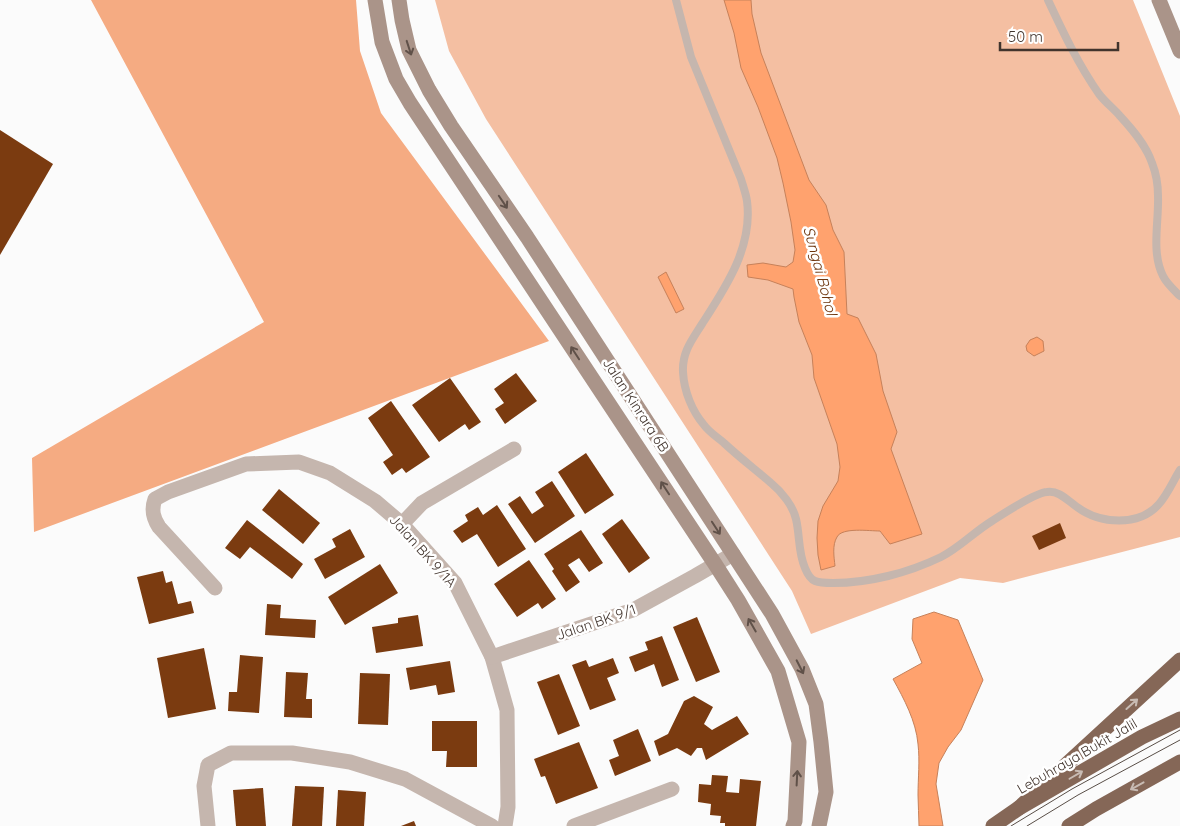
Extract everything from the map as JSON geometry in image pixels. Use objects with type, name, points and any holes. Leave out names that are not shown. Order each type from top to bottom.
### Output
[{"type":"highway","points":[[1019,808],[1180,660]]},
{"type":"highway","name":"Lebuhraya Bukit Jalil","points":[[993,826],[1019,808],[1142,737],[1180,718]]},
{"type":"highway","points":[[1069,826],[1096,808],[1180,762]]},
{"type":"street","name":"Jalan Kinrara 6B","points":[[375,0],[382,42],[396,79],[410,103],[715,564],[738,600],[778,671],[799,742],[795,821],[793,826]]},
{"type":"street","name":"Jalan Kinrara 6B","points":[[399,0],[409,50],[429,90],[772,614],[798,661],[816,704],[826,792],[820,826]]},
{"type":"street","points":[[1159,0],[1180,51]]},
{"type":"street","points":[[402,524],[422,503],[514,449]]},
{"type":"street","name":"Jalan BK 9/1A","points":[[215,588],[159,527],[153,516],[152,507],[155,499],[168,492],[246,464],[299,462],[330,473],[374,501],[402,524],[455,583],[492,657],[507,710],[508,807],[506,826]]},
{"type":"street","name":"Jalan BK 9/1","points":[[492,657],[633,610],[733,554]]},
{"type":"street","points":[[208,826],[204,786],[208,765],[231,752],[292,753],[350,762],[405,779],[492,826]]},
{"type":"street","points":[[574,826],[672,789]]},
{"type":"lane","points":[[676,0],[691,57],[741,179],[747,200],[748,223],[746,238],[732,275],[691,340],[684,355],[683,372],[686,390],[695,413],[705,427],[776,487],[787,501],[797,521],[800,556],[810,577],[817,582],[852,583],[909,570],[943,556],[1003,514],[1046,492],[1057,492],[1078,508],[1106,520],[1118,521],[1135,518],[1158,506],[1180,470]]},
{"type":"lane","points":[[1048,0],[1078,60],[1100,95],[1138,138],[1152,163],[1159,194],[1158,262],[1163,276],[1171,288],[1180,296]]},
{"type":"shaded area","points":[[91,0],[356,0],[360,51],[381,113],[549,341],[34,532],[32,458],[264,322]]},
{"type":"shaded area","points":[[435,0],[1133,0],[1180,116],[1180,537],[1003,583],[960,578],[811,634],[792,591],[486,119],[449,51]]},
{"type":"water","name":"Sungai Bohol","points":[[724,0],[751,0],[752,14],[761,53],[809,180],[826,205],[833,230],[844,252],[847,314],[858,318],[876,354],[883,391],[897,432],[891,449],[922,534],[890,544],[880,531],[856,530],[844,532],[837,537],[834,544],[835,566],[821,570],[818,555],[818,521],[823,506],[838,481],[840,467],[837,444],[814,378],[812,355],[799,322],[793,289],[768,280],[748,277],[747,265],[763,263],[786,267],[793,262],[795,250],[777,158],[741,68],[734,33]]},
{"type":"water","points":[[666,272],[684,309],[676,313],[658,277]]},
{"type":"water","points":[[1037,337],[1043,341],[1044,351],[1034,356],[1027,351],[1026,346],[1030,340]]},
{"type":"water","points":[[934,612],[958,620],[983,680],[961,730],[939,763],[936,784],[943,826],[919,826],[919,757],[917,735],[909,710],[893,679],[922,663],[912,639],[913,619]]},
{"type":"building","points":[[0,130],[53,164],[0,255]]},
{"type":"building","points":[[516,373],[537,401],[505,424],[495,409],[504,403],[494,389]]},
{"type":"building","points":[[450,378],[481,422],[469,430],[465,424],[439,442],[412,405]]},
{"type":"building","points":[[391,401],[430,457],[406,473],[402,468],[392,475],[383,462],[393,455],[368,418]]},
{"type":"building","points":[[586,453],[614,495],[585,514],[558,472]]},
{"type":"building","points":[[552,481],[575,516],[535,543],[508,504],[520,496],[532,514],[544,506],[535,492]]},
{"type":"building","points":[[279,489],[320,523],[303,544],[262,510]]},
{"type":"building","points":[[497,505],[526,549],[498,567],[477,534],[462,543],[453,531],[468,521],[465,515],[478,507],[483,515]]},
{"type":"building","points":[[622,519],[650,558],[629,573],[602,534]]},
{"type":"building","points":[[247,520],[303,564],[292,579],[250,547],[240,559],[225,548]]},
{"type":"building","points":[[1060,523],[1066,538],[1039,550],[1032,536]]},
{"type":"building","points":[[350,529],[365,557],[325,579],[314,559],[336,547],[332,539]]},
{"type":"building","points":[[581,530],[603,563],[589,572],[579,558],[568,565],[580,582],[566,592],[552,571],[554,569],[544,554]]},
{"type":"building","points":[[529,560],[556,599],[542,609],[538,603],[517,617],[494,584]]},
{"type":"building","points":[[380,564],[398,593],[345,625],[328,597]]},
{"type":"building","points":[[163,571],[166,583],[172,581],[178,604],[191,601],[194,613],[149,624],[137,577]]},
{"type":"building","points":[[267,604],[281,605],[280,618],[316,620],[315,638],[265,635]]},
{"type":"building","points":[[418,615],[423,646],[376,653],[372,627],[398,623],[398,618]]},
{"type":"building","points":[[697,617],[720,672],[696,682],[673,627]]},
{"type":"building","points":[[662,636],[679,680],[662,687],[654,664],[635,672],[629,657],[648,650],[645,642]]},
{"type":"building","points":[[204,648],[216,709],[168,718],[157,658]]},
{"type":"building","points":[[240,655],[263,657],[259,713],[228,711],[229,692],[237,692]]},
{"type":"building","points":[[613,658],[619,673],[607,678],[616,700],[590,710],[572,665],[586,660],[589,667]]},
{"type":"building","points":[[450,661],[455,692],[438,695],[436,685],[410,690],[406,668]]},
{"type":"building","points":[[286,672],[308,673],[306,699],[312,699],[312,718],[284,717]]},
{"type":"building","points":[[360,673],[390,674],[388,725],[358,724]]},
{"type":"building","points":[[559,674],[580,726],[558,735],[537,682]]},
{"type":"building","points":[[694,696],[713,707],[704,724],[712,730],[737,716],[749,734],[706,760],[702,748],[697,748],[691,756],[677,748],[659,756],[654,741],[668,734],[684,701]]},
{"type":"building","points":[[432,721],[477,721],[477,767],[446,767],[447,751],[432,751]]},
{"type":"building","points":[[638,729],[651,761],[615,776],[609,760],[619,756],[613,740]]},
{"type":"building","points":[[579,742],[598,788],[556,804],[545,776],[541,777],[534,759]]},
{"type":"building","points":[[712,775],[728,776],[726,792],[739,793],[740,779],[761,781],[756,826],[725,826],[725,823],[720,823],[721,816],[710,815],[711,804],[698,802],[699,784],[711,785]]},
{"type":"building","points":[[295,786],[324,787],[322,826],[292,826]]},
{"type":"building","points":[[263,788],[266,826],[236,826],[233,790]]},
{"type":"building","points":[[338,790],[366,792],[364,826],[336,826]]},
{"type":"building","points":[[414,821],[416,826],[401,826]]},
{"type":"tram line","points":[[1011,826],[1072,789],[1180,730]]},
{"type":"tram line","points":[[1027,826],[1078,795],[1180,740]]}]
